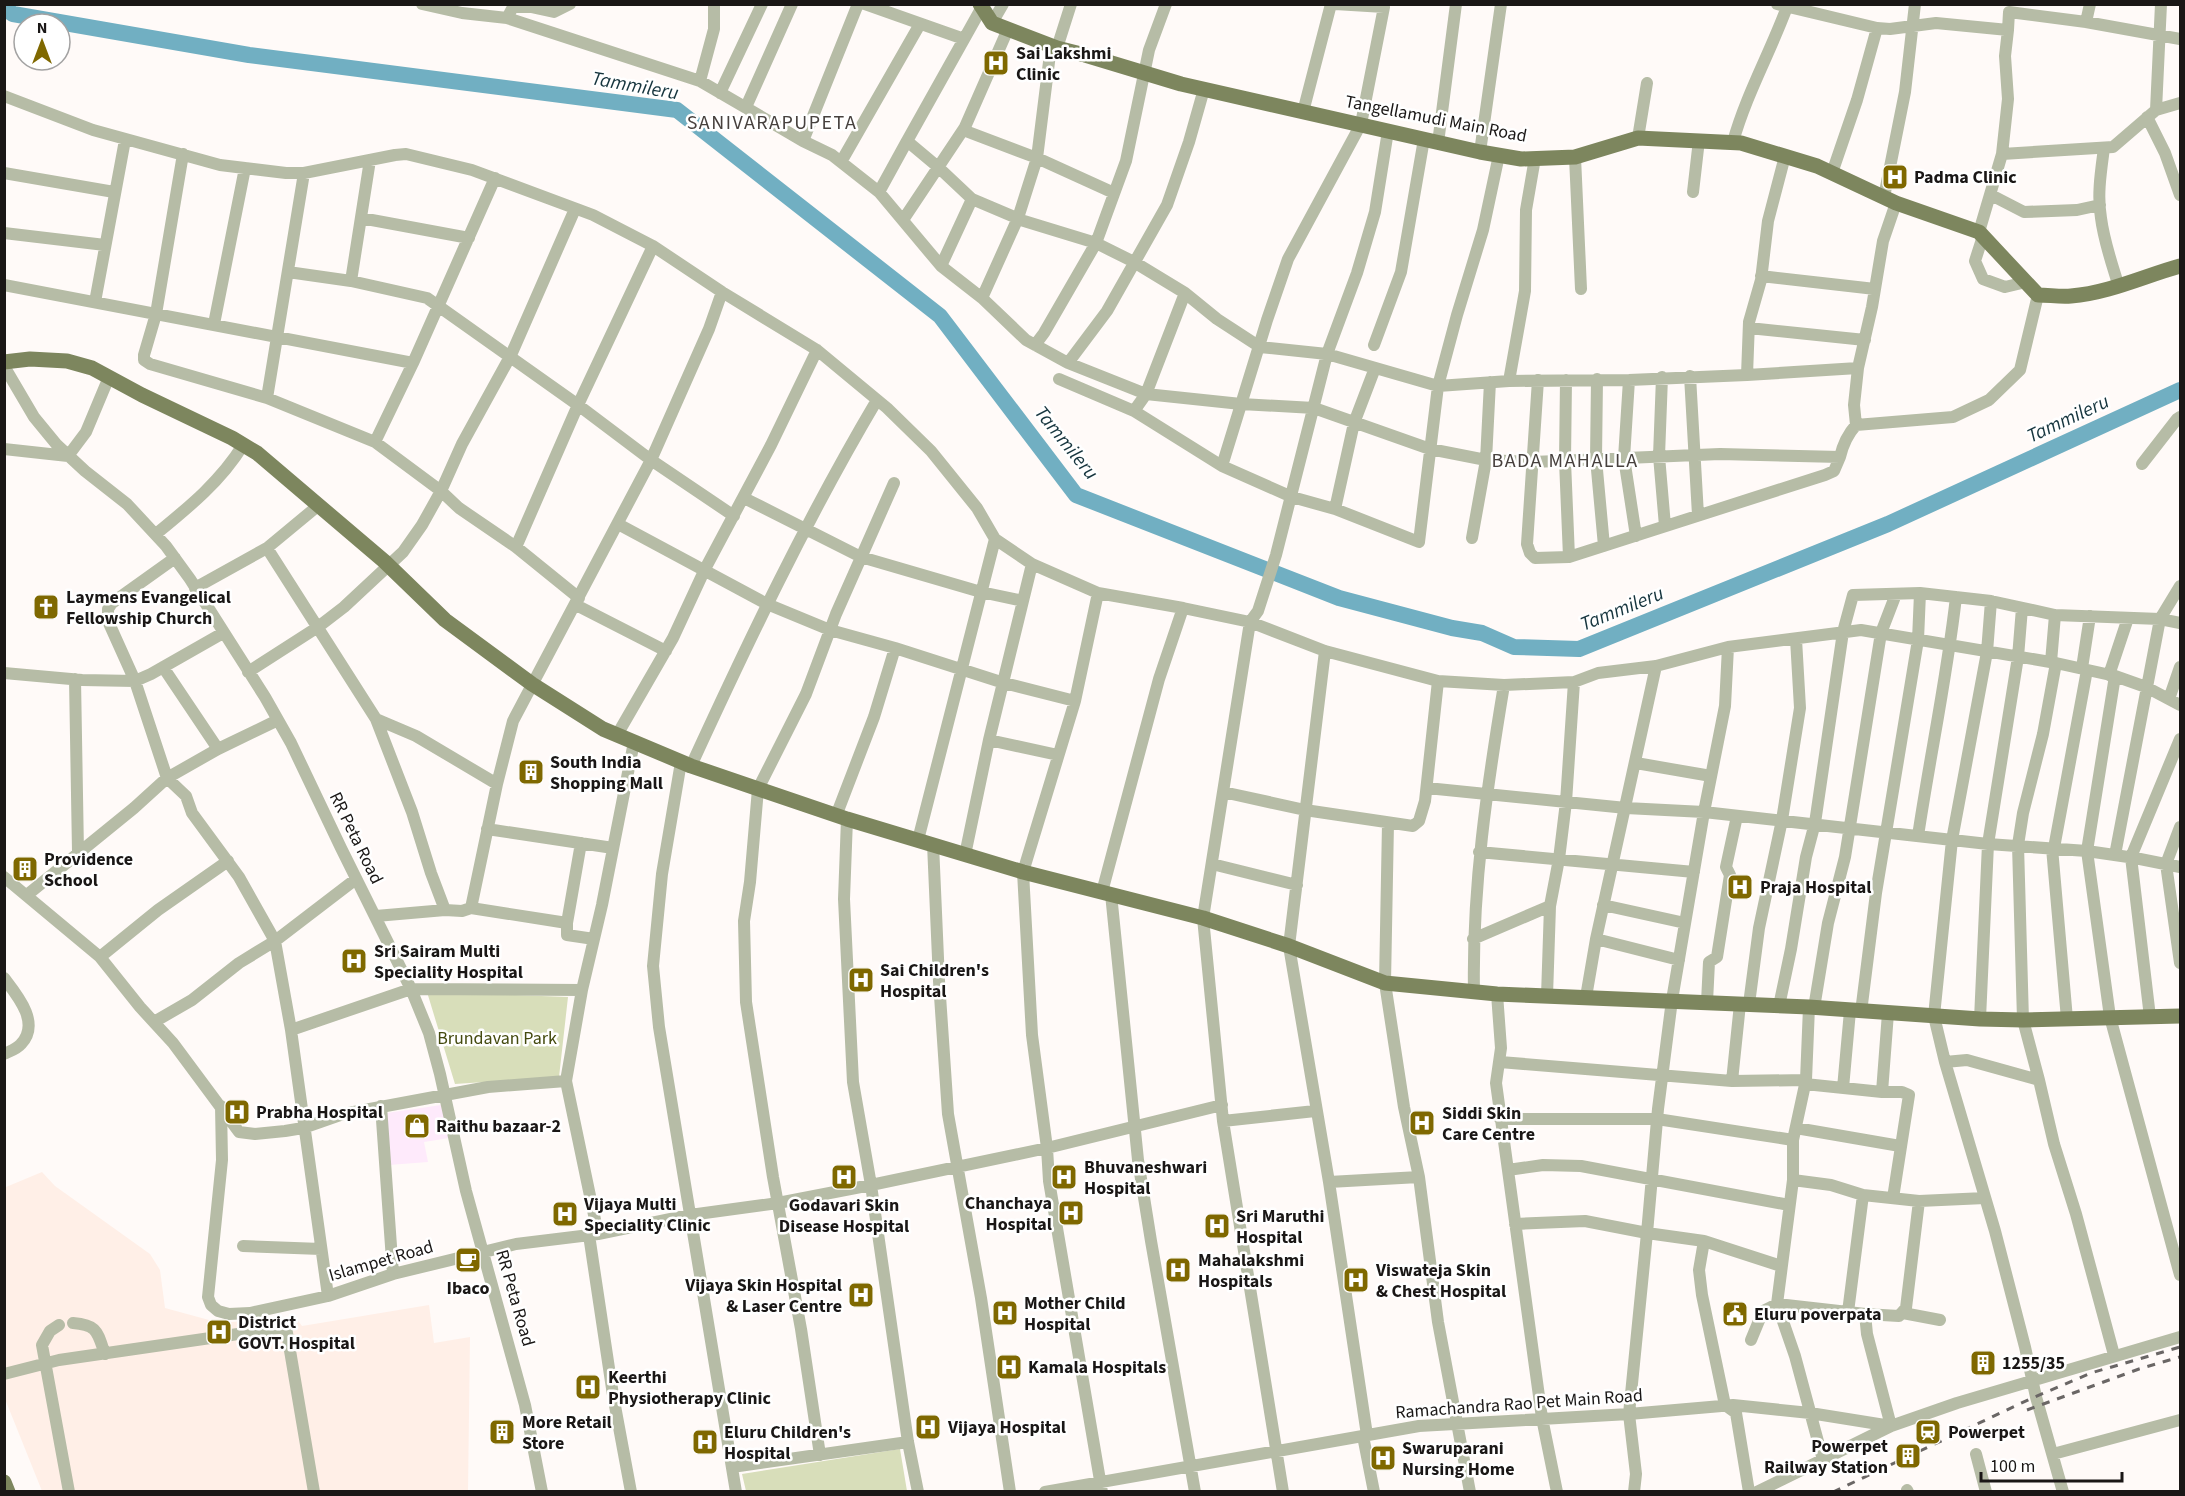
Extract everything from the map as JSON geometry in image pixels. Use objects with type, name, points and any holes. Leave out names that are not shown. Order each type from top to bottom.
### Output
[{"type":"main road","points":[[981,6],[992,23]]},
{"type":"main road","name":"Tangellamudi Main Road","points":[[992,23],[1054,47],[1204,90],[1480,152],[1521,159],[1575,157],[1638,138],[1741,143],[1832,173],[1890,200],[1981,234],[2038,295]]},
{"type":"main road","points":[[2038,295],[2070,296],[2119,287],[2147,275],[2181,266]]},
{"type":"main road","points":[[4,364],[30,359],[67,361],[92,368],[257,453],[388,564],[445,620],[532,684],[603,729],[686,764],[842,818],[1023,872],[1203,918],[1289,946],[1385,983],[1497,994],[1812,1007],[1980,1019],[2181,1016]]},
{"type":"main road","points":[[4,1482],[8,1491]]},
{"type":"street","points":[[422,4],[462,13],[507,18],[700,81],[803,141],[832,155],[879,192],[941,266],[982,298],[1026,340],[1068,363],[1146,394],[1241,404],[1314,408],[1430,449],[1486,460],[1533,462],[1694,454],[1840,457]]},
{"type":"street","points":[[507,18],[513,8],[531,7],[554,12],[570,4]]},
{"type":"street","points":[[700,81],[714,29],[714,4]]},
{"type":"street","points":[[720,93],[762,4]]},
{"type":"street","points":[[746,107],[792,4]]},
{"type":"street","points":[[803,141],[858,4]]},
{"type":"street","points":[[992,23],[1003,4]]},
{"type":"street","points":[[982,298],[1018,218],[1037,158],[1054,47],[1071,4]]},
{"type":"street","points":[[1035,345],[1096,243],[1126,161],[1149,50],[1166,4]]},
{"type":"street","points":[[1222,466],[1288,259],[1361,124],[1384,6],[1333,4],[1303,112]]},
{"type":"street","points":[[1374,345],[1401,272],[1431,141],[1456,4]]},
{"type":"street","points":[[1480,152],[1501,4]]},
{"type":"street","points":[[1856,425],[1854,405],[1858,368],[1875,289],[1890,200],[1915,4]]},
{"type":"street","points":[[2086,22],[2090,4]]},
{"type":"street","points":[[2161,4],[2152,114],[2181,195]]},
{"type":"street","points":[[866,5],[964,39]]},
{"type":"street","points":[[879,192],[981,6]]},
{"type":"street","points":[[1733,142],[1748,98],[1772,48],[1782,6],[1877,28],[1890,29],[1936,23],[2008,30]]},
{"type":"street","points":[[2026,282],[2005,287],[1983,279],[1975,261],[2002,154],[2008,99],[2005,56],[2009,8],[2181,39]]},
{"type":"street","points":[[841,162],[920,24]]},
{"type":"street","points":[[1832,173],[1857,100],[1877,28]]},
{"type":"street","points":[[903,220],[963,130],[1008,29]]},
{"type":"street","points":[[1638,138],[1647,83]]},
{"type":"street","points":[[1068,363],[1107,311],[1167,205],[1204,90]]},
{"type":"street","points":[[4,96],[93,130],[220,165],[304,173],[406,154],[472,170],[593,215],[653,246],[722,292],[817,350],[877,400],[931,451],[977,508],[995,539],[1032,564],[1098,593],[1250,622],[1325,651],[1438,681],[1504,685],[1574,682],[1598,673],[1656,666],[1728,647],[1861,630],[2084,669],[2146,687],[2181,705]]},
{"type":"street","points":[[2002,154],[2113,147],[2152,114],[2181,104]]},
{"type":"street","points":[[963,130],[1037,158],[1114,193]]},
{"type":"street","points":[[1283,1491],[1223,1121],[1203,918],[1250,622],[1258,611],[1276,555],[1327,354],[1357,273],[1376,212],[1388,131]]},
{"type":"street","points":[[95,302],[125,140]]},
{"type":"street","points":[[1693,192],[1699,140]]},
{"type":"street","points":[[907,141],[972,199],[1018,218],[1096,243],[1134,262],[1185,293],[1216,319],[1260,346],[1327,354],[1438,386],[1509,381],[1629,380],[1747,375],[1858,368]]},
{"type":"street","points":[[2104,148],[2099,187],[2100,217],[2119,287]]},
{"type":"street","points":[[183,154],[156,314],[144,360],[150,364],[267,398],[375,442],[441,491],[459,508],[516,547],[578,602],[666,651]]},
{"type":"street","points":[[1059,379],[1134,411],[1222,466],[1292,497],[1335,509],[1419,542],[1438,386],[1483,230],[1499,155]]},
{"type":"street","points":[[1747,375],[1749,328],[1761,276],[1768,221],[1785,156]]},
{"type":"street","points":[[1575,157],[1581,289]]},
{"type":"street","points":[[1509,381],[1525,291],[1526,210],[1535,158]]},
{"type":"street","points":[[351,281],[370,160]]},
{"type":"street","points":[[214,324],[245,168]]},
{"type":"street","points":[[4,172],[114,192]]},
{"type":"street","points":[[267,398],[304,173]]},
{"type":"street","points":[[375,442],[413,363],[495,178]]},
{"type":"street","points":[[1991,195],[2024,212],[2077,210],[2100,204]]},
{"type":"street","points":[[941,266],[972,199]]},
{"type":"street","points":[[248,672],[318,627],[344,607],[403,552],[422,525],[441,491],[462,444],[511,355],[575,208]]},
{"type":"street","points":[[361,218],[468,238]]},
{"type":"street","points":[[4,232],[105,245]]},
{"type":"street","points":[[516,547],[578,405],[653,246]]},
{"type":"street","points":[[288,272],[351,281],[427,298],[439,304],[651,460],[734,516]]},
{"type":"street","points":[[1761,276],[1875,289]]},
{"type":"street","points":[[4,285],[413,363]]},
{"type":"street","points":[[471,908],[496,784],[513,721],[578,602],[651,460],[709,329],[722,292]]},
{"type":"street","points":[[1134,411],[1146,394],[1185,293]]},
{"type":"street","points":[[1538,380],[1527,544],[1530,553],[1535,558],[1569,557],[1834,471],[1843,444],[1856,425],[1953,417],[1989,400],[2020,370],[2038,295]]},
{"type":"street","points":[[1749,328],[1864,340]]},
{"type":"street","points":[[617,735],[666,651],[705,569],[744,498],[817,350]]},
{"type":"street","name":"RR Peta Road","points":[[4,364],[34,417],[68,456],[127,504],[176,558],[278,720],[411,988],[429,1033],[466,1191],[525,1405],[542,1491]]},
{"type":"street","points":[[1335,509],[1354,423],[1376,368]]},
{"type":"street","points":[[1690,376],[1698,515]]},
{"type":"street","points":[[4,449],[68,456],[86,432],[109,377]]},
{"type":"street","points":[[1662,377],[1659,456],[1665,526]]},
{"type":"street","points":[[1597,379],[1596,459],[1604,546]]},
{"type":"street","points":[[1566,380],[1565,461],[1569,557]]},
{"type":"street","points":[[1629,380],[1624,458],[1636,536]]},
{"type":"street","points":[[1472,538],[1486,460],[1490,382]]},
{"type":"street","points":[[736,1491],[660,1027],[653,966],[662,874],[686,764],[843,456],[877,400]]},
{"type":"street","points":[[2142,464],[2177,419],[2181,417]]},
{"type":"street","points":[[156,534],[207,490],[233,461],[243,445]]},
{"type":"street","points":[[820,1455],[746,1002],[744,921],[750,882],[758,789],[806,694],[830,630],[894,483]]},
{"type":"street","points":[[744,498],[861,557],[981,592],[1023,601]]},
{"type":"street","points":[[195,588],[267,548],[319,505]]},
{"type":"street","points":[[618,524],[767,604],[830,630],[1004,683],[1075,701]]},
{"type":"street","points":[[918,840],[995,539]]},
{"type":"street","points":[[267,548],[376,719],[412,812],[445,910]]},
{"type":"street","points":[[176,558],[112,603],[108,609],[108,621],[135,681],[167,778],[186,796],[192,813],[239,877],[275,941],[291,1030],[328,1296]]},
{"type":"street","points":[[966,855],[989,740],[1032,564]]},
{"type":"street","points":[[2115,855],[2160,619],[2181,586]]},
{"type":"street","points":[[1098,593],[1075,701],[1023,872],[1032,1035],[1047,1148],[1049,1181],[1101,1487]]},
{"type":"street","points":[[1823,1460],[1795,1356],[1777,1304],[1793,1180],[1794,1134],[1805,1082],[1812,1007],[1828,923],[1845,857],[1881,633],[1896,594]]},
{"type":"street","points":[[1779,1006],[1806,857],[1815,823],[1844,632],[1853,595],[1920,594],[1956,597],[1991,601],[2055,615],[2160,619],[2181,623]]},
{"type":"street","points":[[1843,1088],[1918,640],[1920,594]]},
{"type":"street","points":[[1918,836],[1933,738],[1951,646],[1956,597]]},
{"type":"street","points":[[1991,601],[1987,652],[1952,840],[1934,1016],[2063,1491]]},
{"type":"street","points":[[1183,608],[1159,680],[1107,893],[1151,1241],[1195,1491]]},
{"type":"street","points":[[1980,1019],[1988,844],[2018,657],[2022,608]]},
{"type":"street","points":[[2055,615],[2054,662],[2043,734],[2023,813],[2019,845],[2023,1020],[2054,1144],[2076,1214],[2114,1355]]},
{"type":"street","points":[[2067,1018],[2053,848],[2084,669],[2090,616]]},
{"type":"street","points":[[2128,618],[2112,676],[2086,851],[2110,1017],[2181,1275]]},
{"type":"street","points":[[4,673],[135,681],[223,633]]},
{"type":"street","points":[[1732,1081],[1759,928],[1782,820],[1800,708],[1796,639]]},
{"type":"street","points":[[1634,1491],[1636,1474],[1629,1414],[1657,1119],[1671,1000],[1725,706],[1728,647]]},
{"type":"street","points":[[895,648],[842,818],[844,899],[852,1063],[908,1442],[918,1491]]},
{"type":"street","points":[[1325,651],[1289,946],[1329,1182],[1374,1491]]},
{"type":"street","points":[[1586,998],[1603,905],[1656,666]]},
{"type":"street","points":[[163,667],[218,748]]},
{"type":"street","points":[[2169,699],[2181,667]]},
{"type":"street","points":[[75,679],[78,852]]},
{"type":"street","points":[[1223,792],[1305,810],[1408,827],[1416,824],[1423,812],[1427,788],[1438,681]]},
{"type":"street","points":[[1547,996],[1550,906],[1559,860],[1566,802],[1574,682]]},
{"type":"street","points":[[1474,992],[1473,939],[1479,852],[1504,685]]},
{"type":"street","points":[[376,719],[416,736],[496,784]]},
{"type":"street","points":[[27,895],[135,808],[167,778],[218,748],[278,720]]},
{"type":"street","points":[[2150,1017],[2131,857],[2181,739]]},
{"type":"street","points":[[989,740],[1058,755]]},
{"type":"street","points":[[631,1491],[613,1395],[594,1235],[566,1081],[582,990],[634,742]]},
{"type":"street","points":[[1636,763],[1711,776]]},
{"type":"street","points":[[1427,788],[1626,808],[1704,812],[1988,844],[2086,851],[2181,867]]},
{"type":"street","points":[[1707,1002],[1708,962],[1717,957],[1730,875],[1726,867],[1737,816]]},
{"type":"street","points":[[1388,823],[1385,983],[1404,1107],[1419,1177],[1438,1322],[1470,1491]]},
{"type":"street","points":[[2181,827],[2166,864],[2181,963]]},
{"type":"street","points":[[487,829],[613,848]]},
{"type":"street","points":[[581,843],[567,923],[567,935],[594,939]]},
{"type":"street","points":[[933,844],[948,1114],[981,1298],[1010,1491]]},
{"type":"street","points":[[1479,852],[1694,872]]},
{"type":"street","points":[[100,957],[158,910],[228,861]]},
{"type":"street","points":[[1212,864],[1297,885]]},
{"type":"street","points":[[4,877],[100,957],[173,1043],[239,1132],[255,1134],[303,1128],[343,1114],[488,1087],[566,1081]]},
{"type":"street","points":[[154,1022],[192,1000],[239,963],[275,941],[356,879]]},
{"type":"street","points":[[1603,905],[1685,923]]},
{"type":"street","points":[[1473,939],[1550,906]]},
{"type":"street","points":[[376,916],[445,910],[462,911],[471,908],[567,923]]},
{"type":"street","points":[[1596,939],[1679,960]]},
{"type":"street","points":[[4,978],[26,1009],[27,1037],[20,1046],[4,1054]]},
{"type":"street","points":[[291,1030],[411,988],[582,990]]},
{"type":"street","points":[[1497,994],[1501,1048],[1496,1078],[1500,1119],[1542,1418],[1557,1491]]},
{"type":"street","points":[[1882,1092],[1888,1013]]},
{"type":"street","points":[[1945,1062],[1967,1060],[2039,1080]]},
{"type":"street","points":[[1500,1062],[1732,1081],[1805,1082],[1843,1088],[1902,1092],[1909,1095],[1893,1198]]},
{"type":"street","name":"Islampet Road","points":[[221,1106],[222,1160],[208,1297],[211,1305],[218,1311],[229,1314],[250,1313],[328,1296],[393,1274],[516,1244],[594,1235],[690,1215],[778,1203],[871,1185],[1135,1128],[1222,1105]]},
{"type":"street","points":[[381,1106],[393,1274]]},
{"type":"street","points":[[1223,1121],[1316,1111]]},
{"type":"street","points":[[1500,1119],[1657,1119],[1900,1146]]},
{"type":"street","points":[[1508,1170],[1543,1165],[1581,1166],[1789,1205]]},
{"type":"street","points":[[1329,1182],[1419,1177]]},
{"type":"street","points":[[1793,1180],[1832,1185],[1863,1195],[1919,1201],[1985,1197]]},
{"type":"street","points":[[1848,1312],[1863,1195]]},
{"type":"street","points":[[1751,1340],[1763,1311],[1777,1304],[1865,1314],[1899,1316],[1903,1313],[1906,1308],[1919,1201]]},
{"type":"street","points":[[1515,1224],[1585,1221],[1704,1241],[1781,1266]]},
{"type":"street","points":[[1704,1241],[1699,1270],[1702,1296],[1725,1405],[1736,1413],[1749,1491]]},
{"type":"street","points":[[243,1246],[321,1249]]},
{"type":"street","points":[[1903,1313],[1940,1320]]},
{"type":"street","points":[[1865,1314],[1867,1334],[1891,1426]]},
{"type":"street","points":[[73,1323],[86,1324],[96,1329],[105,1354]]},
{"type":"street","points":[[59,1325],[50,1331],[42,1345],[69,1491]]},
{"type":"street","points":[[4,1374],[46,1363],[286,1327],[315,1491]]},
{"type":"street","points":[[1757,1491],[1891,1426],[1957,1403],[2181,1337]]},
{"type":"street","name":"Ramachandra Rao Pet Main Road","points":[[1045,1491],[1101,1487],[1191,1466],[1419,1426],[1629,1414],[1725,1405],[1810,1413],[1891,1426]]},
{"type":"street","points":[[2053,1454],[2181,1420]]},
{"type":"street","points":[[732,1467],[908,1442]]},
{"type":"street","points":[[1976,1454],[1986,1491]]},
{"type":"shaded area","name":"Raithu bazaar-2","points":[[441,1105],[449,1138],[424,1142],[428,1162],[389,1165],[387,1113]]},
{"type":"shaded area","name":"District GOVT. Hospital","points":[[42,1172],[55,1186],[150,1254],[160,1270],[165,1308],[220,1323],[295,1317],[302,1326],[429,1305],[434,1343],[470,1337],[468,1491],[42,1491],[5,1399],[5,1195],[6,1187]]},
{"type":"green space","name":"Brundavan Park","points":[[427,992],[568,997],[559,1077],[455,1084]]},
{"type":"green space","points":[[900,1449],[907,1491],[746,1491],[742,1474]]},
{"type":"waterway","name":"Tammileru","points":[[4,8],[13,14],[249,55],[677,110],[940,316],[1076,495],[1339,598],[1452,628],[1482,633],[1514,647],[1579,649],[1888,524],[2180,390]]},
{"type":"railway","points":[[1833,1492],[2030,1399],[2091,1373],[2180,1347]]},
{"type":"railway","points":[[2027,1410],[2139,1369],[2180,1357]]},
{"type":"place","name":"Sai Lakshmi Clinic","points":[[996,63]]},
{"type":"place","name":"Padma Clinic","points":[[1895,177]]},
{"type":"place","name":"Laymens Evangelical Fellowship Church","points":[[46,607]]},
{"type":"place","name":"South India Shopping Mall","points":[[531,772]]},
{"type":"place","name":"Providence School","points":[[25,869]]},
{"type":"place","name":"Praja Hospital","points":[[1740,887]]},
{"type":"place","name":"Sri Sairam Multi Speciality Hospital","points":[[354,961]]},
{"type":"place","name":"Sai Children's Hospital","points":[[861,980]]},
{"type":"place","name":"Prabha Hospital","points":[[237,1112]]},
{"type":"place","name":"Siddi Skin Care Centre","points":[[1422,1123]]},
{"type":"place","name":"Raithu bazaar-2","points":[[417,1126]]},
{"type":"place","name":"Godavari Skin Disease Hospital","points":[[844,1177]]},
{"type":"place","name":"Bhuvaneshwari Hospital","points":[[1064,1177]]},
{"type":"place","name":"Chanchaya Hospital","points":[[1071,1213]]},
{"type":"place","name":"Vijaya Multi Speciality Clinic","points":[[565,1214]]},
{"type":"place","name":"Sri Maruthi Hospital","points":[[1217,1226]]},
{"type":"place","name":"Ibaco","points":[[468,1260]]},
{"type":"place","name":"Mahalakshmi Hospitals","points":[[1178,1270]]},
{"type":"place","name":"Viswateja Skin & Chest Hospital","points":[[1356,1280]]},
{"type":"place","name":"Vijaya Skin Hospital & Laser Centre","points":[[861,1295]]},
{"type":"place","name":"Mother Child Hospital","points":[[1005,1313]]},
{"type":"place","name":"Eluru poverpata","points":[[1735,1314]]},
{"type":"place","name":"District GOVT. Hospital","points":[[219,1332]]},
{"type":"place","name":"1255/35","points":[[1983,1363]]},
{"type":"place","name":"Kamala Hospitals","points":[[1009,1367]]},
{"type":"place","name":"Keerthi Physiotherapy Clinic","points":[[588,1387]]},
{"type":"place","name":"Vijaya Hospital","points":[[928,1427]]},
{"type":"place","name":"More Retail Store","points":[[502,1432]]},
{"type":"place","name":"Powerpet","points":[[1928,1432]]},
{"type":"place","name":"Eluru Children's Hospital","points":[[705,1442]]},
{"type":"place","name":"Powerpet Railway Station","points":[[1908,1456]]},
{"type":"place","name":"Swaruparani Nursing Home","points":[[1383,1458]]},
{"type":"district","name":"SANIVARAPUPETA","points":[[772,123]]},
{"type":"district","name":"BADA MAHALLA","points":[[1565,461]]}]
